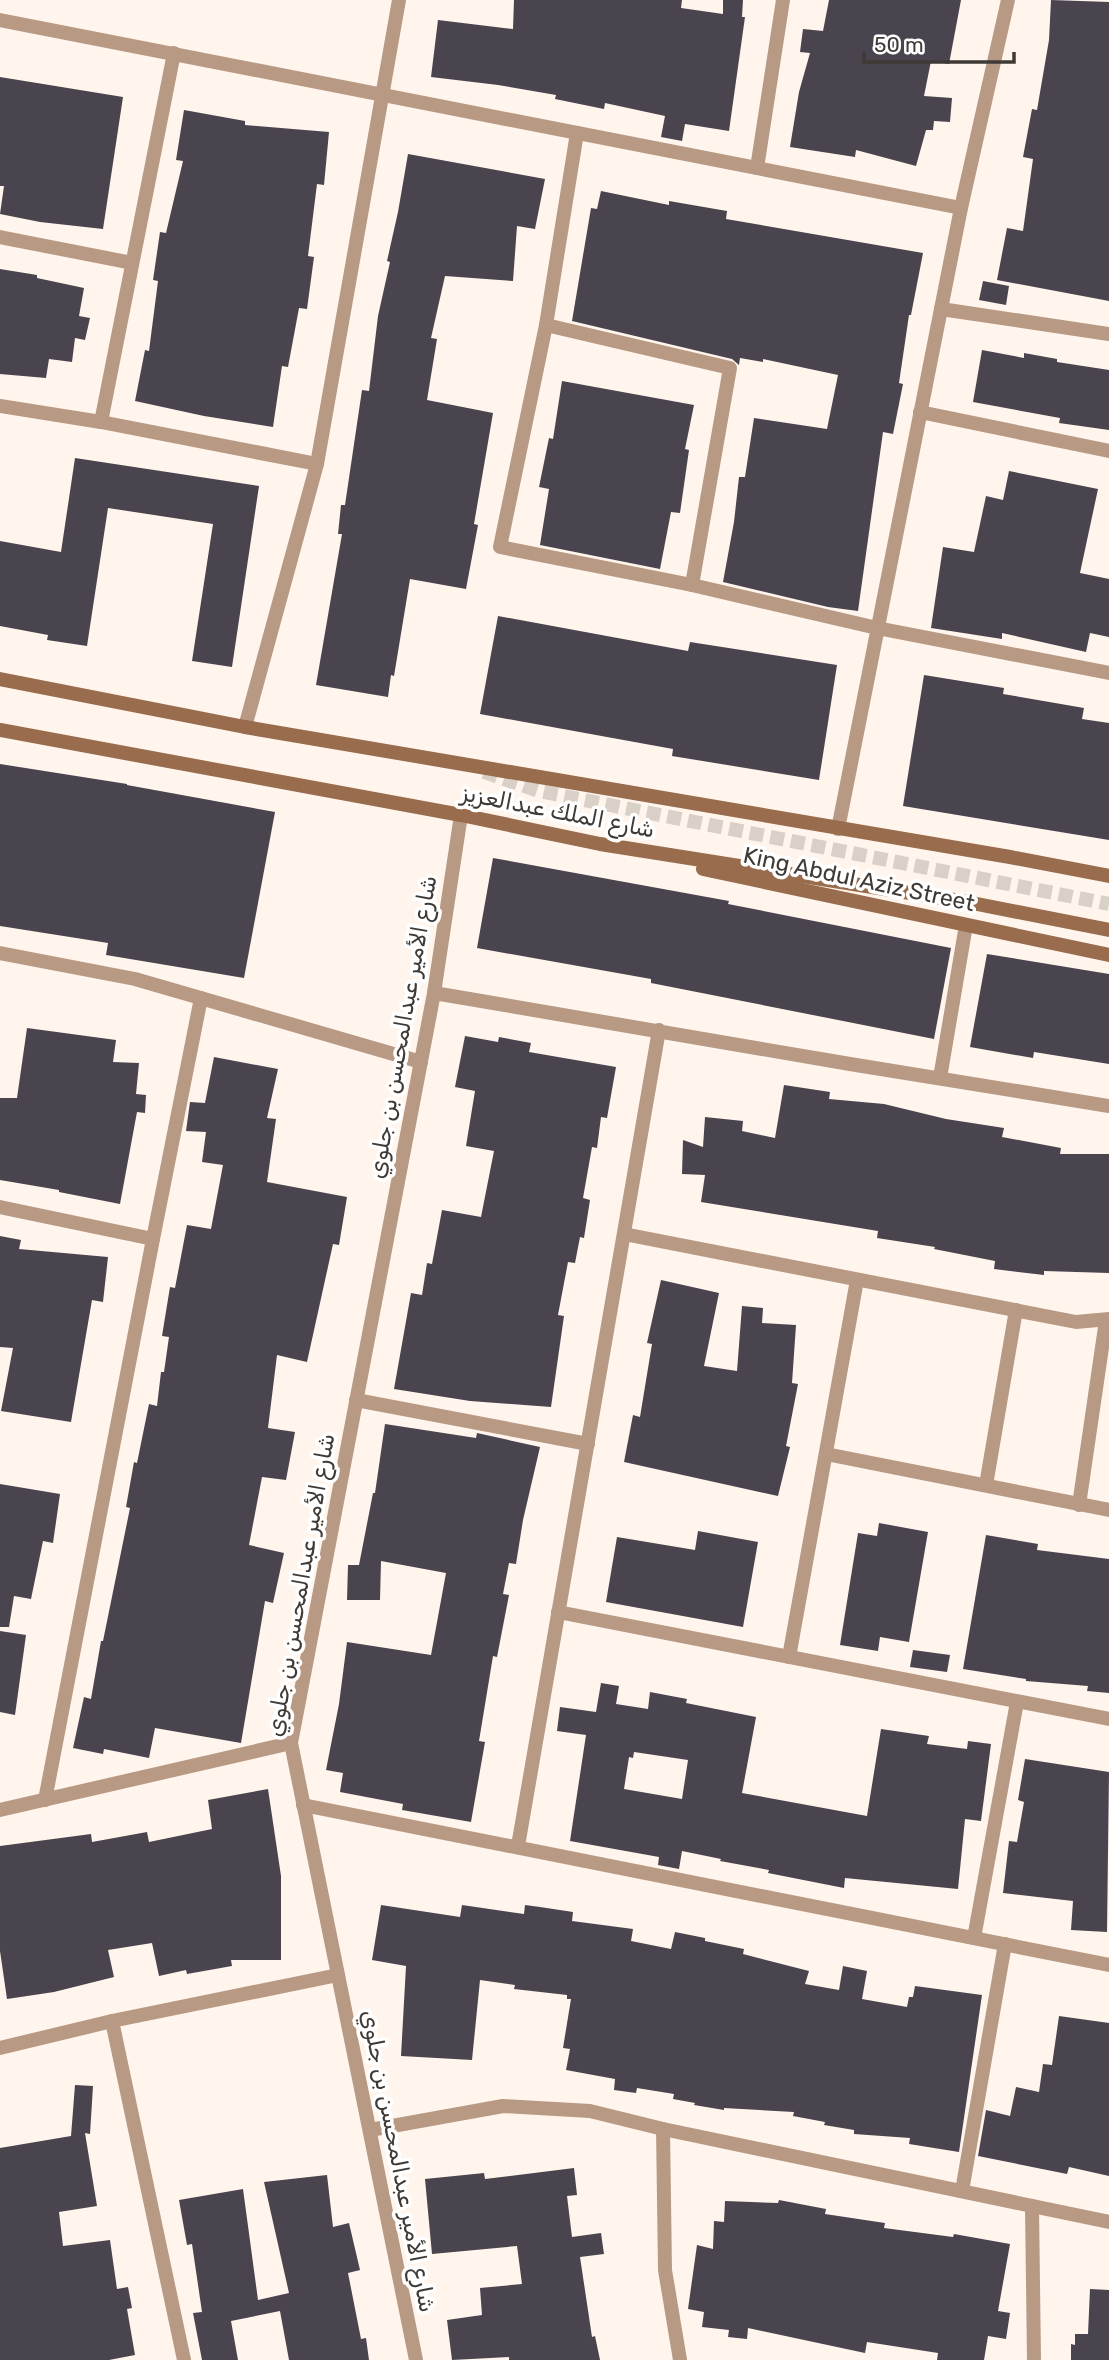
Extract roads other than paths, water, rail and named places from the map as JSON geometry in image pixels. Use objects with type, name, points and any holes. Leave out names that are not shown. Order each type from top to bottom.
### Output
[{"type":"street","points":[[245,727],[317,464],[399,0]]},
{"type":"street","points":[[757,168],[783,0]]},
{"type":"street","points":[[838,829],[961,208],[1008,0]]},
{"type":"street","points":[[0,20],[961,208]]},
{"type":"street","points":[[101,422],[174,54]]},
{"type":"street","points":[[577,132],[546,325],[500,547],[692,585],[877,628],[1109,673]]},
{"type":"street","points":[[0,237],[132,262]]},
{"type":"street","points":[[941,309],[1109,334]]},
{"type":"street","points":[[546,325],[730,368],[692,585]]},
{"type":"street","points":[[0,406],[101,422],[317,464]]},
{"type":"street","points":[[920,412],[1109,451]]},
{"type":"street","name":"شارع الملك عبدالعزيز","points":[[0,679],[245,727],[1109,876]]},
{"type":"street","name":"شارع الملك عبدالعزيز","points":[[0,730],[461,815],[600,844],[967,902],[1109,930]]},
{"type":"street","name":"شارع الأمير عبدالمحسن بن جلوي","points":[[416,2360],[291,1743],[434,993],[461,815]]},
{"type":"street","name":"King Abdul Aziz Street","points":[[600,844],[730,876],[1109,955]]},
{"type":"street","points":[[940,1078],[966,925]]},
{"type":"street","points":[[0,953],[135,979],[421,1062]]},
{"type":"street","points":[[434,993],[1109,1106]]},
{"type":"street","points":[[45,1800],[201,998]]},
{"type":"street","points":[[518,1846],[659,1030]]},
{"type":"street","points":[[0,1207],[153,1239]]},
{"type":"street","points":[[624,1234],[1076,1322],[1108,1319],[1079,1505]]},
{"type":"street","points":[[789,1657],[857,1280]]},
{"type":"street","points":[[986,1485],[1016,1310]]},
{"type":"street","points":[[356,1400],[588,1444]]},
{"type":"street","points":[[826,1454],[1109,1510]]},
{"type":"street","points":[[558,1612],[1109,1719]]},
{"type":"street","points":[[974,1938],[1017,1702]]},
{"type":"street","points":[[0,1810],[291,1743]]},
{"type":"street","points":[[303,1805],[1109,1965]]},
{"type":"street","points":[[962,2192],[1005,1944]]},
{"type":"street","points":[[0,2048],[112,2021],[338,1975]]},
{"type":"street","points":[[112,2021],[184,2360]]},
{"type":"street","points":[[370,2130],[503,2106],[590,2110],[663,2129],[1109,2222]]},
{"type":"street","points":[[663,2129],[666,2270],[680,2360]]},
{"type":"street","points":[[1032,2206],[1034,2360]]},
{"type":"tunnel","points":[[484,772],[539,791],[1109,904]]}]
